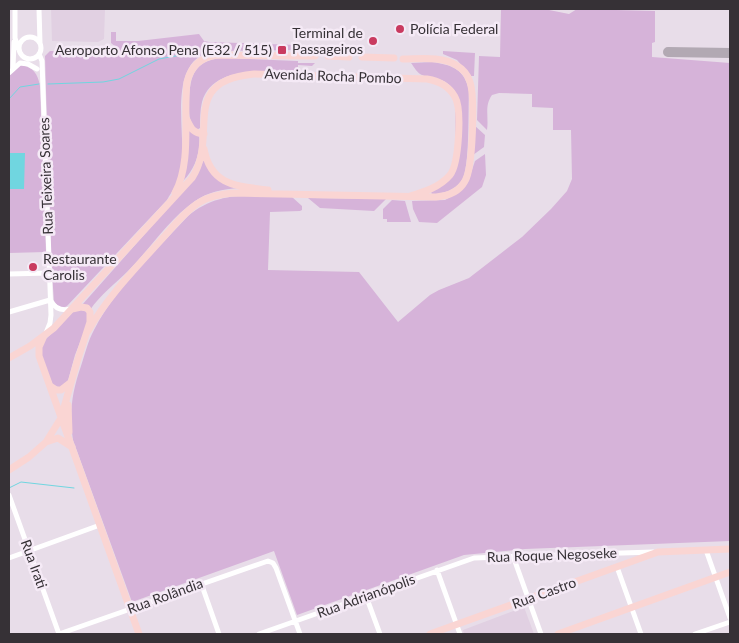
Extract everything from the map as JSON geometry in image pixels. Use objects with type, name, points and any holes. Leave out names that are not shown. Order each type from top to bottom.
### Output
[{"type":"main road","name":"Avenida Rocha Pombo","points":[[166,205],[179,185],[183,171],[186,89],[188,77],[195,65],[205,57],[217,55],[315,56]]},
{"type":"main road","name":"Avenida Rocha Pombo","points":[[328,56],[349,57]]},
{"type":"main road","name":"Avenida Rocha Pombo","points":[[362,57],[394,58]]},
{"type":"main road","name":"Avenida Rocha Pombo","points":[[88,331],[115,291],[183,216],[199,202],[212,196],[226,194],[298,194],[444,196],[461,187],[470,169],[472,126],[469,79],[462,70],[451,62],[404,59]]},
{"type":"main road","name":"Avenida Rocha Pombo","points":[[9,358],[45,336],[186,184],[196,171],[202,156],[204,108],[210,93],[228,79],[254,74],[419,79],[439,82],[449,88],[457,100],[458,110],[456,163],[449,176],[436,186],[410,196]]},
{"type":"main road","points":[[185,115],[192,130],[196,133],[204,134]]},
{"type":"main road","points":[[458,141],[465,136],[472,126]]},
{"type":"main road","points":[[203,144],[210,167],[229,183],[298,194]]},
{"type":"main road","points":[[9,470],[29,457],[46,442],[61,418],[91,317],[88,310],[81,307],[71,309]]},
{"type":"main road","name":"Rua Teixeira Soares","points":[[45,336],[38,350],[139,634]]},
{"type":"main road","points":[[50,386],[56,390],[61,390],[72,381]]},
{"type":"main road","name":"Rua Teixeira Soares","points":[[69,396],[68,420],[72,447]]},
{"type":"main road","points":[[46,442],[58,438],[72,447]]},
{"type":"main road","name":"Rua Roque Negoseke","points":[[658,552],[730,550]]},
{"type":"main road","name":"Rua Castro","points":[[430,634],[658,552]]},
{"type":"main road","points":[[558,634],[730,572]]},
{"type":"street","points":[[11,71],[16,9]]},
{"type":"street","name":"Rua Teixeira Soares","points":[[39,9],[39,54],[42,61],[43,81],[51,320],[45,336]]},
{"type":"street","points":[[19,51],[18,48],[21,41],[28,37],[35,38],[40,44]]},
{"type":"street","points":[[15,38],[19,51]]},
{"type":"street","name":"Rua Teixeira Soares","points":[[19,51],[37,70],[43,81]]},
{"type":"street","points":[[26,58],[33,58],[39,54]]},
{"type":"street","points":[[11,71],[17,64],[24,62],[37,70]]},
{"type":"street","points":[[9,274],[49,273]]},
{"type":"street","points":[[9,312],[50,300],[53,305],[61,310],[71,309]]},
{"type":"street","name":"Rua Irati","points":[[9,495],[59,634]]},
{"type":"street","points":[[9,558],[100,525]]},
{"type":"street","points":[[706,550],[730,618]]},
{"type":"street","name":"Rua Roque Negoseke","points":[[474,558],[658,552]]},
{"type":"street","name":"Rua Roque Negoseke","points":[[630,553],[634,560]]},
{"type":"street","points":[[513,556],[540,634]]},
{"type":"street","name":"Rua Adrianópolis","points":[[259,634],[474,558]]},
{"type":"street","name":"Rua Rolândia","points":[[59,634],[261,562],[271,561],[276,568],[295,621]]},
{"type":"street","points":[[617,567],[641,634]]},
{"type":"street","points":[[437,570],[460,634]]},
{"type":"street","points":[[201,584],[219,634]]},
{"type":"street","points":[[366,596],[380,634]]},
{"type":"street","points":[[295,621],[300,634]]},
{"type":"street","points":[[696,634],[730,622]]},
{"type":"shaded area","points":[[51,9],[105,9],[104,39],[98,42],[52,41]]},
{"type":"shaded area","points":[[501,9],[544,9],[569,14],[577,9],[655,11],[655,42],[652,43],[652,57],[730,63],[730,541],[525,549],[464,555],[297,615],[274,551],[132,602],[73,440],[71,411],[75,385],[90,339],[103,315],[137,270],[188,216],[200,207],[212,202],[238,196],[292,197],[302,206],[300,211],[270,212],[268,270],[359,272],[398,322],[430,295],[469,278],[522,237],[567,191],[572,179],[571,130],[553,130],[553,108],[532,107],[532,94],[499,93],[492,95],[487,107],[487,130],[477,120],[479,56],[500,57]]},
{"type":"shaded area","points":[[111,32],[116,32],[116,41],[138,41],[199,34],[204,41],[209,42],[297,45],[297,50],[213,51],[198,58],[188,69],[183,84],[181,102],[182,157],[181,172],[177,183],[167,200],[63,308],[54,301],[51,261],[45,56],[50,51],[117,52],[117,48],[111,43]]},
{"type":"shaded area","points":[[443,51],[475,53],[474,76],[471,76],[457,60],[443,54]]},
{"type":"shaded area","points":[[221,58],[315,63],[312,66],[298,65],[298,72],[257,71],[229,76],[217,81],[208,90],[202,102],[200,128],[197,130],[192,123],[189,113],[192,77],[199,66],[205,62]]},
{"type":"shaded area","points":[[432,62],[456,69],[464,78],[469,91],[465,174],[459,184],[452,189],[432,195],[431,191],[456,168],[455,91],[443,81],[421,74],[411,63]]},
{"type":"shaded area","points":[[21,65],[29,67],[34,72],[40,86],[46,252],[9,253],[9,75]]},
{"type":"shaded area","points":[[474,125],[485,135],[484,147],[473,155]]},
{"type":"shaded area","points":[[187,126],[199,135],[199,148],[194,166],[183,181]]},
{"type":"shaded area","points":[[485,154],[486,175],[482,187],[437,223],[419,222],[413,209],[412,201],[445,200],[458,193],[468,182],[475,161]]},
{"type":"shaded area","points":[[204,159],[210,169],[239,188],[205,195],[195,201],[177,216],[90,310],[82,305],[197,175]]},
{"type":"shaded area","points":[[308,198],[386,199],[374,211],[320,208]]},
{"type":"shaded area","points":[[392,200],[405,201],[411,222],[387,222],[387,219],[383,219],[383,209]]},
{"type":"shaded area","points":[[79,309],[87,312],[88,322],[75,355],[67,384],[61,388],[53,385],[40,355],[41,344],[75,310]]},
{"type":"shaded area","points":[[524,607],[534,634],[464,634],[463,630]]},
{"type":"water","points":[[9,153],[25,153],[24,189],[9,189]]},
{"type":"waterway","points":[[48,84],[103,82],[119,79],[159,59],[181,55]]},
{"type":"waterway","points":[[9,99],[20,87],[39,84]]},
{"type":"waterway","points":[[9,488],[21,482],[74,488]]},
{"type":"taxiway","points":[[668,52],[730,53]]},
{"type":"place","name":"Polícia Federal","points":[[400,29]]},
{"type":"place","name":"Terminal de Passageiros","points":[[373,41]]},
{"type":"place","name":"Aeroporto Afonso Pena (E32 / 515)","points":[[282,50]]},
{"type":"place","name":"Restaurante Carolis","points":[[33,267]]}]
